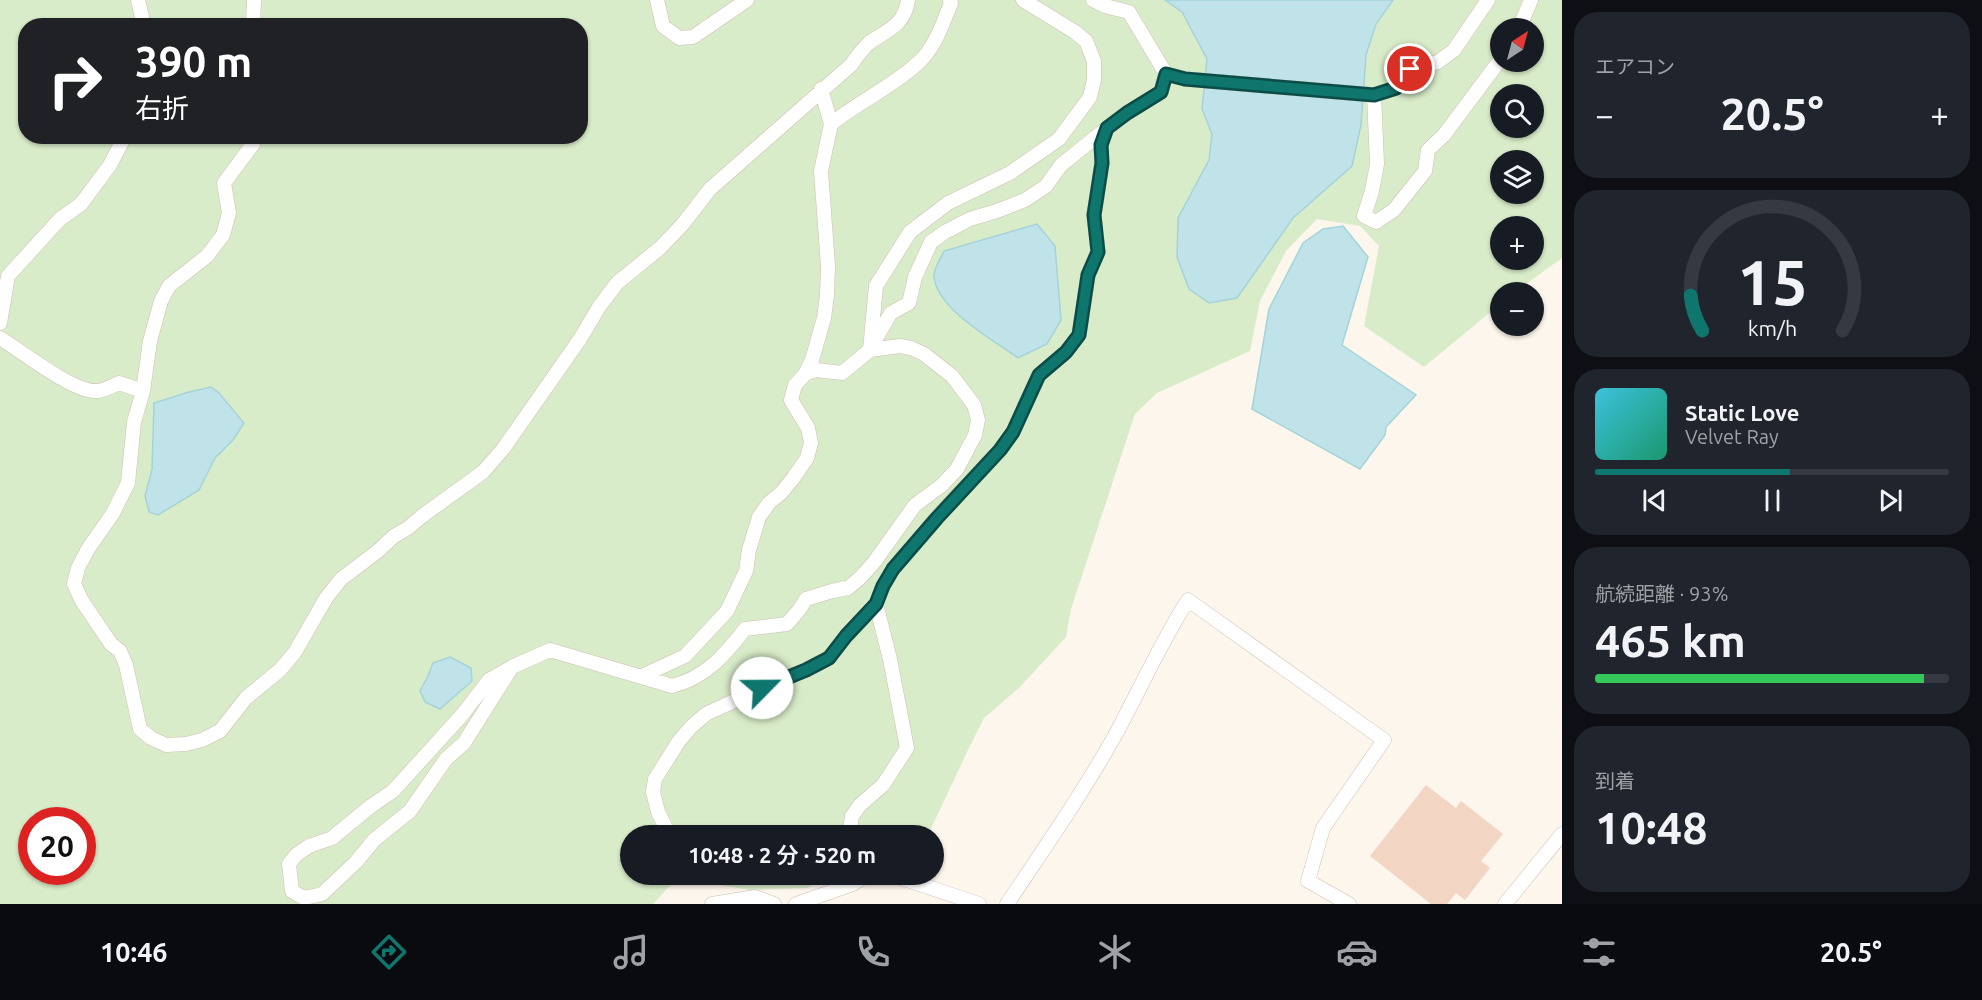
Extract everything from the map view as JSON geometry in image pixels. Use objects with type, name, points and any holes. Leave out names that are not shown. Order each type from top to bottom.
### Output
[{"type":"street","points":[[138,0],[142,18]]},
{"type":"street","points":[[254,0],[254,18]]},
{"type":"street","points":[[657,0],[663,26],[679,38],[693,37],[747,0]]},
{"type":"street","points":[[253,144],[224,183],[229,213],[223,235],[207,256],[169,286],[161,302],[150,341],[143,391],[134,422],[128,483],[113,513],[88,549],[78,568],[74,584],[82,601],[111,644],[120,651],[126,665],[140,729],[151,738],[166,745],[202,740],[220,731],[246,698],[280,670],[295,652],[326,598],[341,579],[394,536],[483,472],[503,449],[617,283],[660,248],[682,225],[710,189],[851,65],[867,45],[892,29],[907,12],[908,0]]},
{"type":"street","points":[[831,124],[919,62],[936,37],[951,3],[950,0]]},
{"type":"street","points":[[870,350],[876,286],[910,232],[948,203],[1010,173],[1059,139],[1090,97],[1094,80],[1094,61],[1086,40],[1023,0]]},
{"type":"street","points":[[1093,0],[1105,6],[1129,12],[1166,74],[1185,79],[1374,95],[1396,88],[1410,69],[1438,62],[1454,50],[1488,0]]},
{"type":"street","points":[[1523,18],[1531,0]]},
{"type":"street","points":[[1374,95],[1377,164],[1364,216],[1376,222],[1394,210],[1425,171],[1428,150],[1444,135],[1491,72]]},
{"type":"street","points":[[805,374],[816,370],[842,373],[870,350],[891,313],[909,303],[915,277],[931,242],[970,219],[1024,200],[1046,186],[1061,165],[1127,113],[1161,92],[1166,74]]},
{"type":"street","points":[[642,676],[685,656],[727,611],[746,571],[749,550],[759,517],[769,503],[783,492],[807,458],[811,443],[808,428],[791,400],[795,385],[805,374],[812,360],[824,318],[827,295],[828,266],[820,171],[831,124],[821,89]]},
{"type":"street","points":[[664,825],[658,812],[653,792],[655,779],[679,741],[706,714],[829,658],[876,604],[893,569],[937,518],[986,467],[1013,432],[1039,375],[1066,352],[1079,335],[1088,275],[1098,252],[1094,215],[1102,163],[1101,145],[1107,128]]},
{"type":"street","points":[[0,323],[8,276],[60,219],[81,204],[110,165],[121,144]]},
{"type":"street","points":[[0,338],[40,366],[72,384],[95,391],[119,383],[143,391]]},
{"type":"street","points":[[512,667],[464,743],[446,759],[410,811],[374,840],[356,862],[322,894],[304,898],[292,891],[289,864],[296,855],[309,846],[332,838],[393,791],[411,774],[489,680],[512,667],[550,650],[672,686],[690,682],[717,661],[745,629],[787,624],[800,610],[806,599],[848,588],[875,561],[915,505],[942,485],[957,469],[975,435],[978,420],[974,405],[952,376],[924,354],[900,346],[870,350]]},
{"type":"street","points":[[1007,904],[1117,731],[1175,620],[1188,600],[1384,740],[1323,828],[1308,881],[1349,904]]},
{"type":"street","points":[[851,825],[852,816],[860,805],[883,785],[907,748],[885,633],[876,604]]},
{"type":"street","points":[[1505,904],[1562,834]]},
{"type":"street","points":[[796,904],[850,885]]},
{"type":"street","points":[[922,885],[979,904]]},
{"type":"street","points":[[712,904],[755,897],[774,904]]},
{"type":"green space","points":[[0,0],[1562,0],[1562,258],[1529,282],[1490,282],[1490,312],[1424,367],[1364,326],[1379,246],[1360,226],[1317,219],[1286,251],[1260,301],[1250,351],[1157,393],[1135,414],[1071,609],[1066,637],[1019,688],[984,718],[933,825],[620,825],[620,885],[671,885],[653,904],[0,904]]},
{"type":"green space","points":[[720,885],[812,885],[808,888],[750,890]]},
{"type":"water","points":[[1165,0],[1393,0],[1376,24],[1366,55],[1361,125],[1352,166],[1293,218],[1237,298],[1209,303],[1189,289],[1177,257],[1178,218],[1209,160],[1212,134],[1202,109],[1207,59],[1182,12]]},
{"type":"water","points":[[1037,224],[1055,246],[1061,320],[1047,344],[1018,358],[955,312],[937,289],[934,274],[944,251]]},
{"type":"water","points":[[1343,226],[1368,257],[1342,345],[1416,395],[1386,427],[1385,435],[1360,469],[1252,409],[1269,309],[1303,243],[1323,229]]},
{"type":"water","points":[[211,387],[219,393],[244,423],[233,440],[215,458],[199,490],[158,515],[149,512],[145,496],[152,469],[154,403]]},
{"type":"water","points":[[450,657],[471,668],[472,681],[440,709],[425,702],[420,691],[433,663]]},
{"type":"building","points":[[1426,785],[1456,808],[1461,801],[1503,834],[1481,861],[1490,868],[1465,900],[1456,893],[1447,904],[1431,904],[1370,856]]},
{"type":"route","points":[[762,688],[829,658],[876,604],[893,569],[1000,450],[1013,432],[1039,375],[1066,352],[1079,335],[1088,275],[1098,252],[1094,215],[1102,163],[1101,145],[1107,128],[1161,92],[1166,74],[1185,79],[1374,95],[1396,88],[1410,69]]}]
